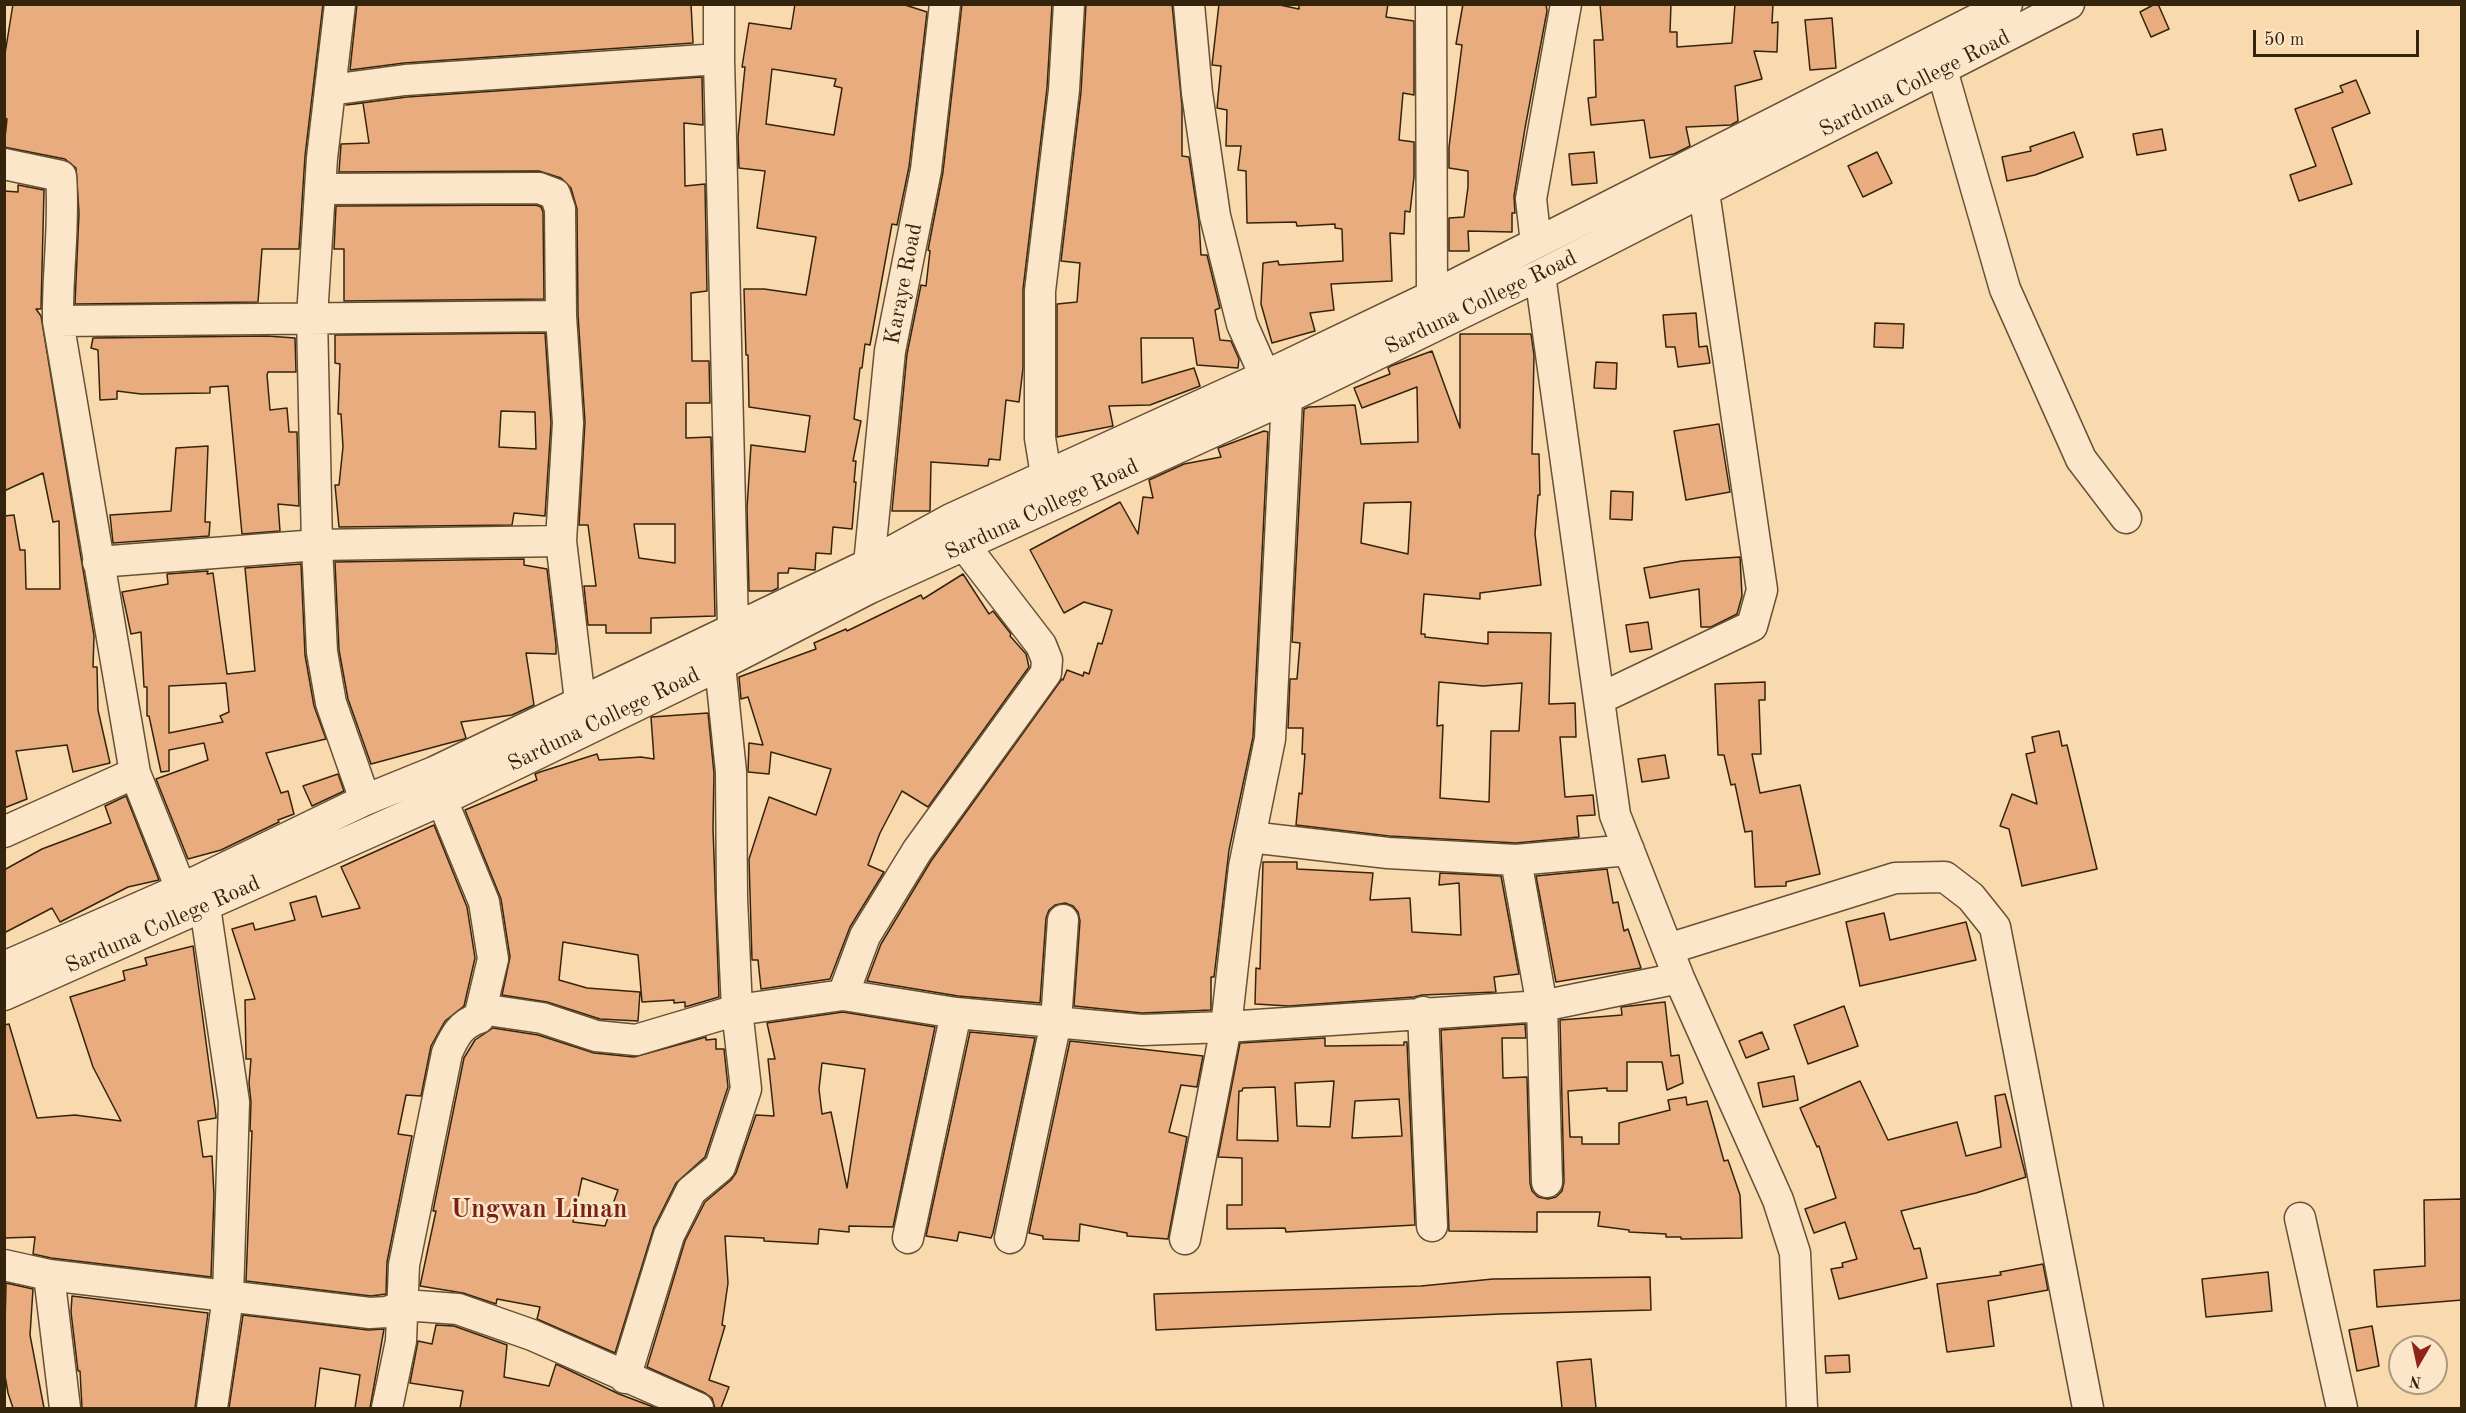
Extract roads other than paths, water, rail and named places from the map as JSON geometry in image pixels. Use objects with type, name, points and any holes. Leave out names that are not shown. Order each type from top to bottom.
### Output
[{"type":"street","points":[[340,4],[320,189],[312,316],[317,545],[322,652],[331,703],[365,800]]},
{"type":"street","points":[[719,4],[733,627]]},
{"type":"street","name":"Karaye Road","points":[[869,576],[890,351],[927,170],[945,4]]},
{"type":"street","points":[[1046,475],[1040,438],[1040,291],[1064,90],[1069,4]]},
{"type":"street","points":[[1189,4],[1197,93],[1215,216],[1242,324],[1265,376]]},
{"type":"street","points":[[1431,4],[1432,296]]},
{"type":"street","points":[[1536,243],[1531,199],[1566,4]]},
{"type":"street","name":"Sarduna College Road","points":[[4,995],[442,800],[720,665],[869,576],[951,519],[1265,376],[1432,296],[2007,4]]},
{"type":"street","name":"Sarduna College Road","points":[[4,967],[180,889],[365,800],[434,771],[733,627],[869,576],[964,545],[1287,398],[1540,275],[2069,4]]},
{"type":"street","points":[[330,90],[405,80],[719,59]]},
{"type":"street","points":[[1942,70],[2005,289],[2082,459],[2126,518]]},
{"type":"street","points":[[4,164],[61,177],[63,205],[57,296],[58,321],[98,562],[135,773],[180,889]]},
{"type":"street","points":[[320,189],[539,188],[555,194],[560,209],[561,316],[568,423],[561,541],[580,701]]},
{"type":"street","points":[[1599,699],[1752,626],[1762,590],[1704,192]]},
{"type":"street","points":[[1540,275],[1615,815],[1679,978],[1778,1200],[1795,1252],[1802,1408]]},
{"type":"street","points":[[58,321],[312,316],[561,316]]},
{"type":"street","points":[[1185,1239],[1226,1027],[1244,867],[1270,739],[1287,398]]},
{"type":"street","points":[[1128,438],[1137,466]]},
{"type":"street","points":[[98,562],[317,545],[561,541]]},
{"type":"street","points":[[843,995],[865,936],[917,851],[1046,673],[1047,660],[1041,645],[964,545]]},
{"type":"street","points":[[625,1378],[669,1234],[691,1191],[720,1167],[743,1104],[746,1089],[737,1010],[732,898],[731,772],[720,665]]},
{"type":"street","points":[[4,832],[135,773]]},
{"type":"street","points":[[387,1408],[401,1341],[404,1265],[447,1053],[456,1035],[466,1023],[479,1018],[493,959],[484,902],[442,800]]},
{"type":"street","points":[[1250,837],[1389,853],[1516,860],[1629,850]]},
{"type":"street","points":[[1516,860],[1542,1006],[1547,1182]]},
{"type":"street","points":[[1668,949],[1894,878],[1945,877],[1971,897],[1995,927],[2088,1408]]},
{"type":"street","points":[[205,907],[234,1102],[228,1297],[212,1408]]},
{"type":"street","points":[[1011,1238],[1056,1022],[1063,920]]},
{"type":"street","points":[[481,1009],[542,1018],[596,1036],[636,1040],[737,1010],[843,995],[956,1013],[1056,1022],[1142,1029],[1226,1027],[1423,1012],[1542,1006],[1679,978]]},
{"type":"street","points":[[1423,1012],[1432,1226]]},
{"type":"street","points":[[908,1238],[956,1013]]},
{"type":"street","points":[[2300,1218],[2342,1408]]},
{"type":"street","points":[[4,1265],[49,1275],[370,1313],[387,1312],[404,1305],[458,1309],[532,1335],[625,1378],[698,1408]]},
{"type":"street","points":[[49,1275],[65,1408]]},
{"type":"district","name":"Ungwan Liman","points":[[539,1210]]}]
